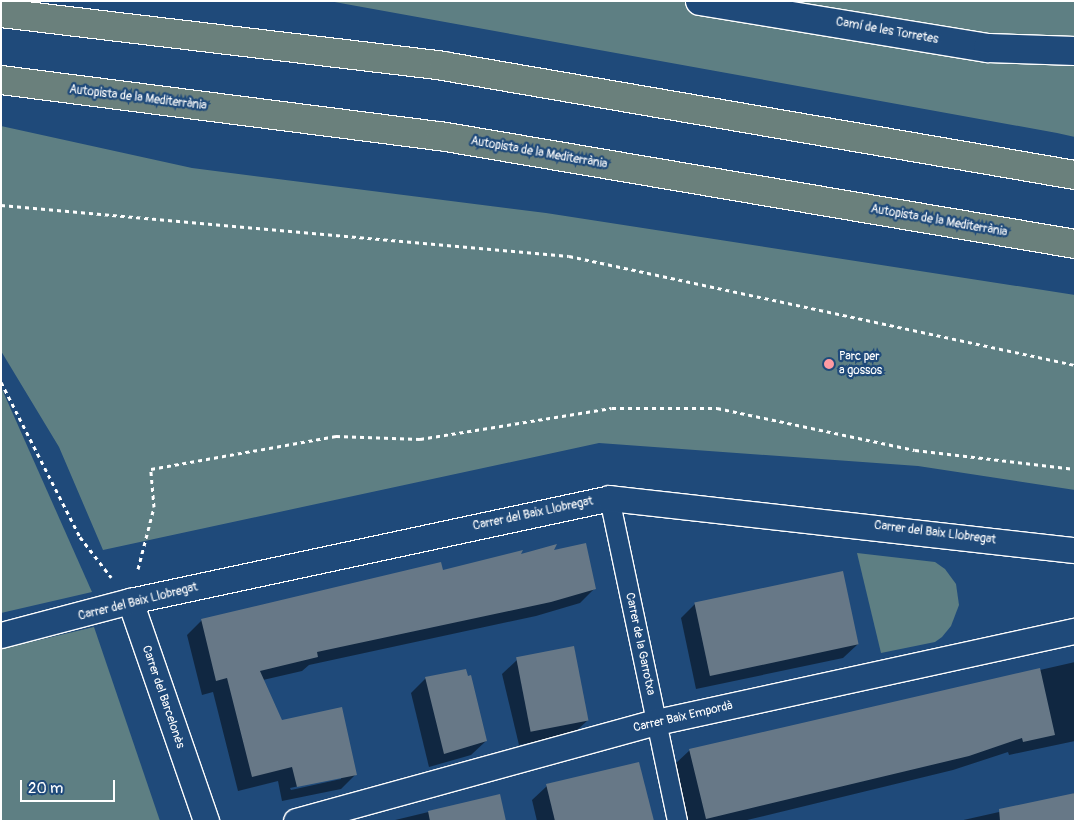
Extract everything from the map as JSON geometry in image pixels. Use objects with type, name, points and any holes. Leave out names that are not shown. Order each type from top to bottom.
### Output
[{"type":"highway","points":[[1,13],[443,66],[1075,175]]},
{"type":"highway","name":"Autopista de la Mediterrània","points":[[1,80],[440,136],[1075,244]]},
{"type":"street","name":"Camí de les Torretes","points":[[700,1],[988,48],[1075,51]]},
{"type":"street","name":"Carrer del Baix Llobregat","points":[[1,635],[130,601],[609,498],[1075,550]]},
{"type":"street","name":"Carrer de la Garrotxa","points":[[609,498],[677,821]]},
{"type":"street","name":"Carrer del Barcelonès","points":[[130,601],[206,821]]},
{"type":"street","name":"Carrer Baix Empordà","points":[[296,821],[656,722],[1075,631]]},
{"type":"path","points":[[1,205],[569,256],[1075,364]]},
{"type":"path","points":[[1,382],[80,537],[130,601]]},
{"type":"path","points":[[130,601],[154,507],[151,469],[336,436],[420,439],[612,408],[717,408],[915,450],[1075,469]]},
{"type":"green space","points":[[329,1],[1075,1],[1075,137],[1057,133]]},
{"type":"green space","points":[[1,126],[192,168],[546,213],[1075,295],[1075,490],[918,466],[599,443],[103,550],[59,447],[1,351]]},
{"type":"green space","points":[[1,387],[92,592],[1,613]]},
{"type":"green space","points":[[857,553],[935,562],[945,569],[956,584],[959,605],[951,626],[942,637],[935,642],[881,653]]},
{"type":"green space","points":[[94,627],[160,821],[1,821],[1,649]]},
{"type":"building","points":[[586,543],[596,589],[551,602],[317,652],[318,657],[260,671],[282,720],[342,707],[357,775],[297,787],[292,767],[252,777],[227,678],[216,681],[201,619],[441,562],[443,570],[523,550],[521,554],[557,544],[554,550]]},
{"type":"building","points":[[843,571],[859,644],[710,676],[694,603]]},
{"type":"building","points":[[574,646],[589,721],[531,732],[516,657]]},
{"type":"building","points":[[1040,668],[1055,735],[1023,742],[1022,738],[969,756],[706,819],[689,749]]},
{"type":"building","points":[[466,669],[468,676],[471,675],[487,741],[444,754],[425,677]]},
{"type":"building","points":[[639,762],[654,821],[555,821],[546,784]]},
{"type":"building","points":[[1075,793],[1075,821],[1000,821],[999,809]]},
{"type":"building","points":[[500,794],[506,821],[430,821],[428,811]]},
{"type":"place","name":"Parc per a gossos","points":[[829,364]]}]
